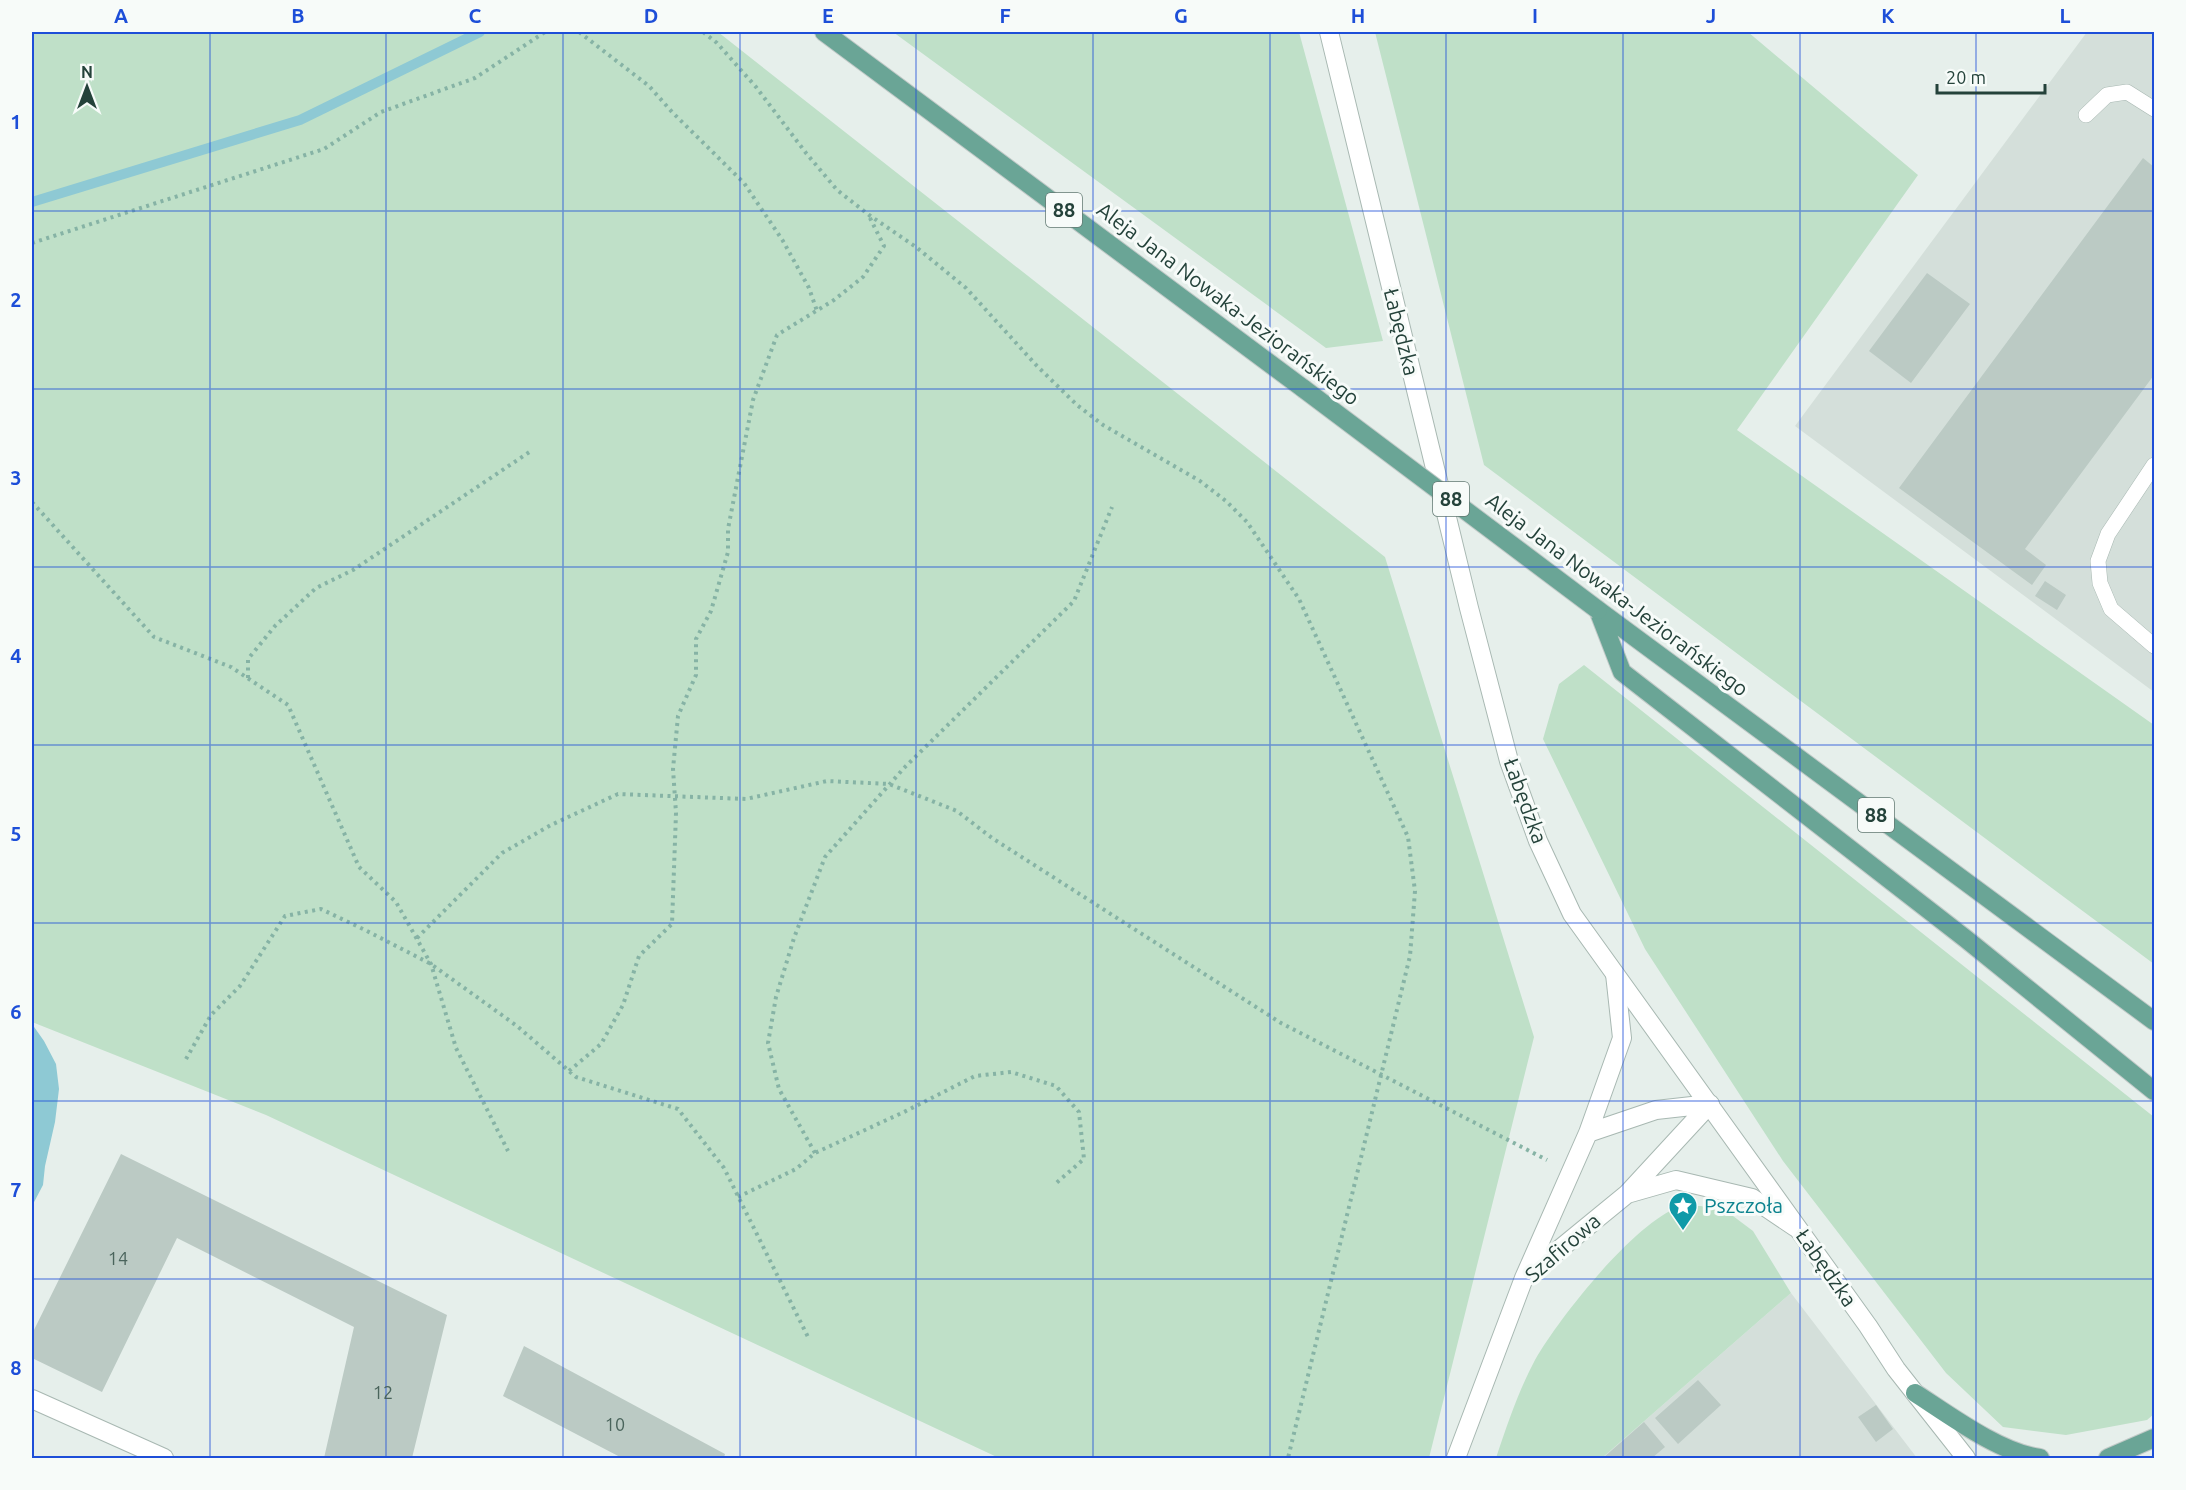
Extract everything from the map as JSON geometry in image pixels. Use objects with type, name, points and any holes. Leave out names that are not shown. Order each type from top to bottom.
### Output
[{"type":"main road","name":"Aleja Jana Nowaka-Jeziorańskiego","points":[[824,32],[1598,610],[2154,1021]]},
{"type":"main road","points":[[1598,610],[1622,672],[1966,939],[2154,1091]]},
{"type":"main road","points":[[1915,1393],[1976,1432],[2025,1456],[2040,1458]]},
{"type":"main road","points":[[2108,1458],[2154,1438]]},
{"type":"street","name":"Łabędzka","points":[[1329,32],[1446,516],[1509,761],[1538,841],[1572,914],[1710,1104],[1896,1369],[1966,1458]]},
{"type":"street","points":[[1524,1278],[1588,1133],[1622,1038],[1615,974]]},
{"type":"street","points":[[1588,1133],[1656,1110],[1710,1104]]},
{"type":"street","name":"Szafirowa","points":[[1456,1458],[1524,1278],[1627,1194],[1710,1104]]},
{"type":"street","points":[[1627,1194],[1676,1180],[1752,1198],[1798,1228]]},
{"type":"street","points":[[32,1399],[164,1458]]},
{"type":"lane","points":[[2086,116],[2106,95],[2127,92],[2154,109]]},
{"type":"lane","points":[[2154,465],[2108,534],[2098,561],[2100,583],[2111,609],[2154,646]]},
{"type":"path","points":[[32,243],[324,149],[381,112],[475,78],[544,32]]},
{"type":"path","points":[[579,32],[649,86],[744,183],[783,241],[809,288],[817,310]]},
{"type":"path","points":[[703,32],[717,43],[756,87],[837,190],[916,247],[966,288],[1037,366],[1077,405],[1103,426],[1200,482],[1226,501],[1247,522],[1299,599],[1408,837],[1416,891],[1410,956],[1288,1458]]},
{"type":"path","points":[[569,1071],[601,1044],[624,1005],[639,956],[672,924],[675,797],[673,769],[678,716],[696,675],[696,639],[711,611],[728,552],[728,529],[753,400],[777,335],[834,300],[863,277],[884,246],[869,215]]},
{"type":"path","points":[[249,679],[249,659],[275,626],[316,588],[353,570],[531,451]]},
{"type":"path","points":[[32,502],[154,637],[231,668],[288,705],[360,867],[396,902],[431,964],[456,1048],[508,1151]]},
{"type":"path","points":[[815,1153],[779,1089],[768,1043],[776,997],[794,938],[825,857],[889,784],[1074,601],[1112,507]]},
{"type":"path","points":[[417,938],[502,853],[551,825],[618,794],[746,799],[827,781],[889,784],[957,811],[992,838],[1281,1023],[1550,1161]]},
{"type":"path","points":[[186,1059],[211,1015],[240,986],[285,916],[321,909],[431,964],[517,1026],[576,1077],[678,1109],[724,1168],[808,1337]]},
{"type":"path","points":[[738,1197],[796,1169],[815,1153],[975,1076],[1011,1072],[1056,1086],[1079,1112],[1084,1159],[1055,1185]]},
{"type":"shaded area","points":[[2087,32],[2154,32],[2154,692],[1795,426]]},
{"type":"shaded area","points":[[1791,1293],[1917,1458],[1602,1458]]},
{"type":"green space","points":[[32,32],[718,32],[1385,557],[1534,1037],[1429,1458],[999,1458],[266,1115],[32,1022]]},
{"type":"green space","points":[[893,32],[1299,32],[1383,341],[1326,348]]},
{"type":"green space","points":[[1375,32],[1748,32],[1918,175],[1737,430],[2154,725],[2154,964],[1484,465]]},
{"type":"green space","points":[[1584,665],[2154,1117],[2154,1414],[2147,1420],[2066,1435],[2003,1427],[1946,1373],[1783,1161],[1645,949],[1543,739],[1559,684]]},
{"type":"green space","points":[[1701,1206],[1729,1213],[1753,1231],[1791,1293],[1602,1458],[1496,1458],[1518,1396],[1535,1360],[1579,1297],[1620,1251],[1661,1216],[1679,1207]]},
{"type":"water","points":[[32,1024],[56,1064],[59,1089],[43,1185],[32,1206]]},
{"type":"building","points":[[2143,158],[2154,167],[2154,375],[2025,549],[2046,565],[2032,585],[1899,488]]},
{"type":"building","points":[[1927,273],[1970,304],[1911,383],[1869,351]]},
{"type":"building","points":[[2045,581],[2066,595],[2057,610],[2035,596]]},
{"type":"building","points":[[121,1154],[447,1315],[412,1458],[324,1458],[354,1327],[177,1238],[102,1392],[32,1358],[32,1334]]},
{"type":"building","points":[[524,1346],[725,1454],[724,1458],[622,1458],[503,1396]]},
{"type":"building","points":[[1698,1380],[1721,1405],[1678,1444],[1655,1418]]},
{"type":"building","points":[[1876,1405],[1893,1429],[1876,1442],[1858,1417]]},
{"type":"building","points":[[1644,1422],[1665,1447],[1652,1458],[1603,1458]]},
{"type":"waterway","points":[[32,202],[300,120],[480,32]]},
{"type":"place","name":"Pszczoła","points":[[1683,1232]]}]
